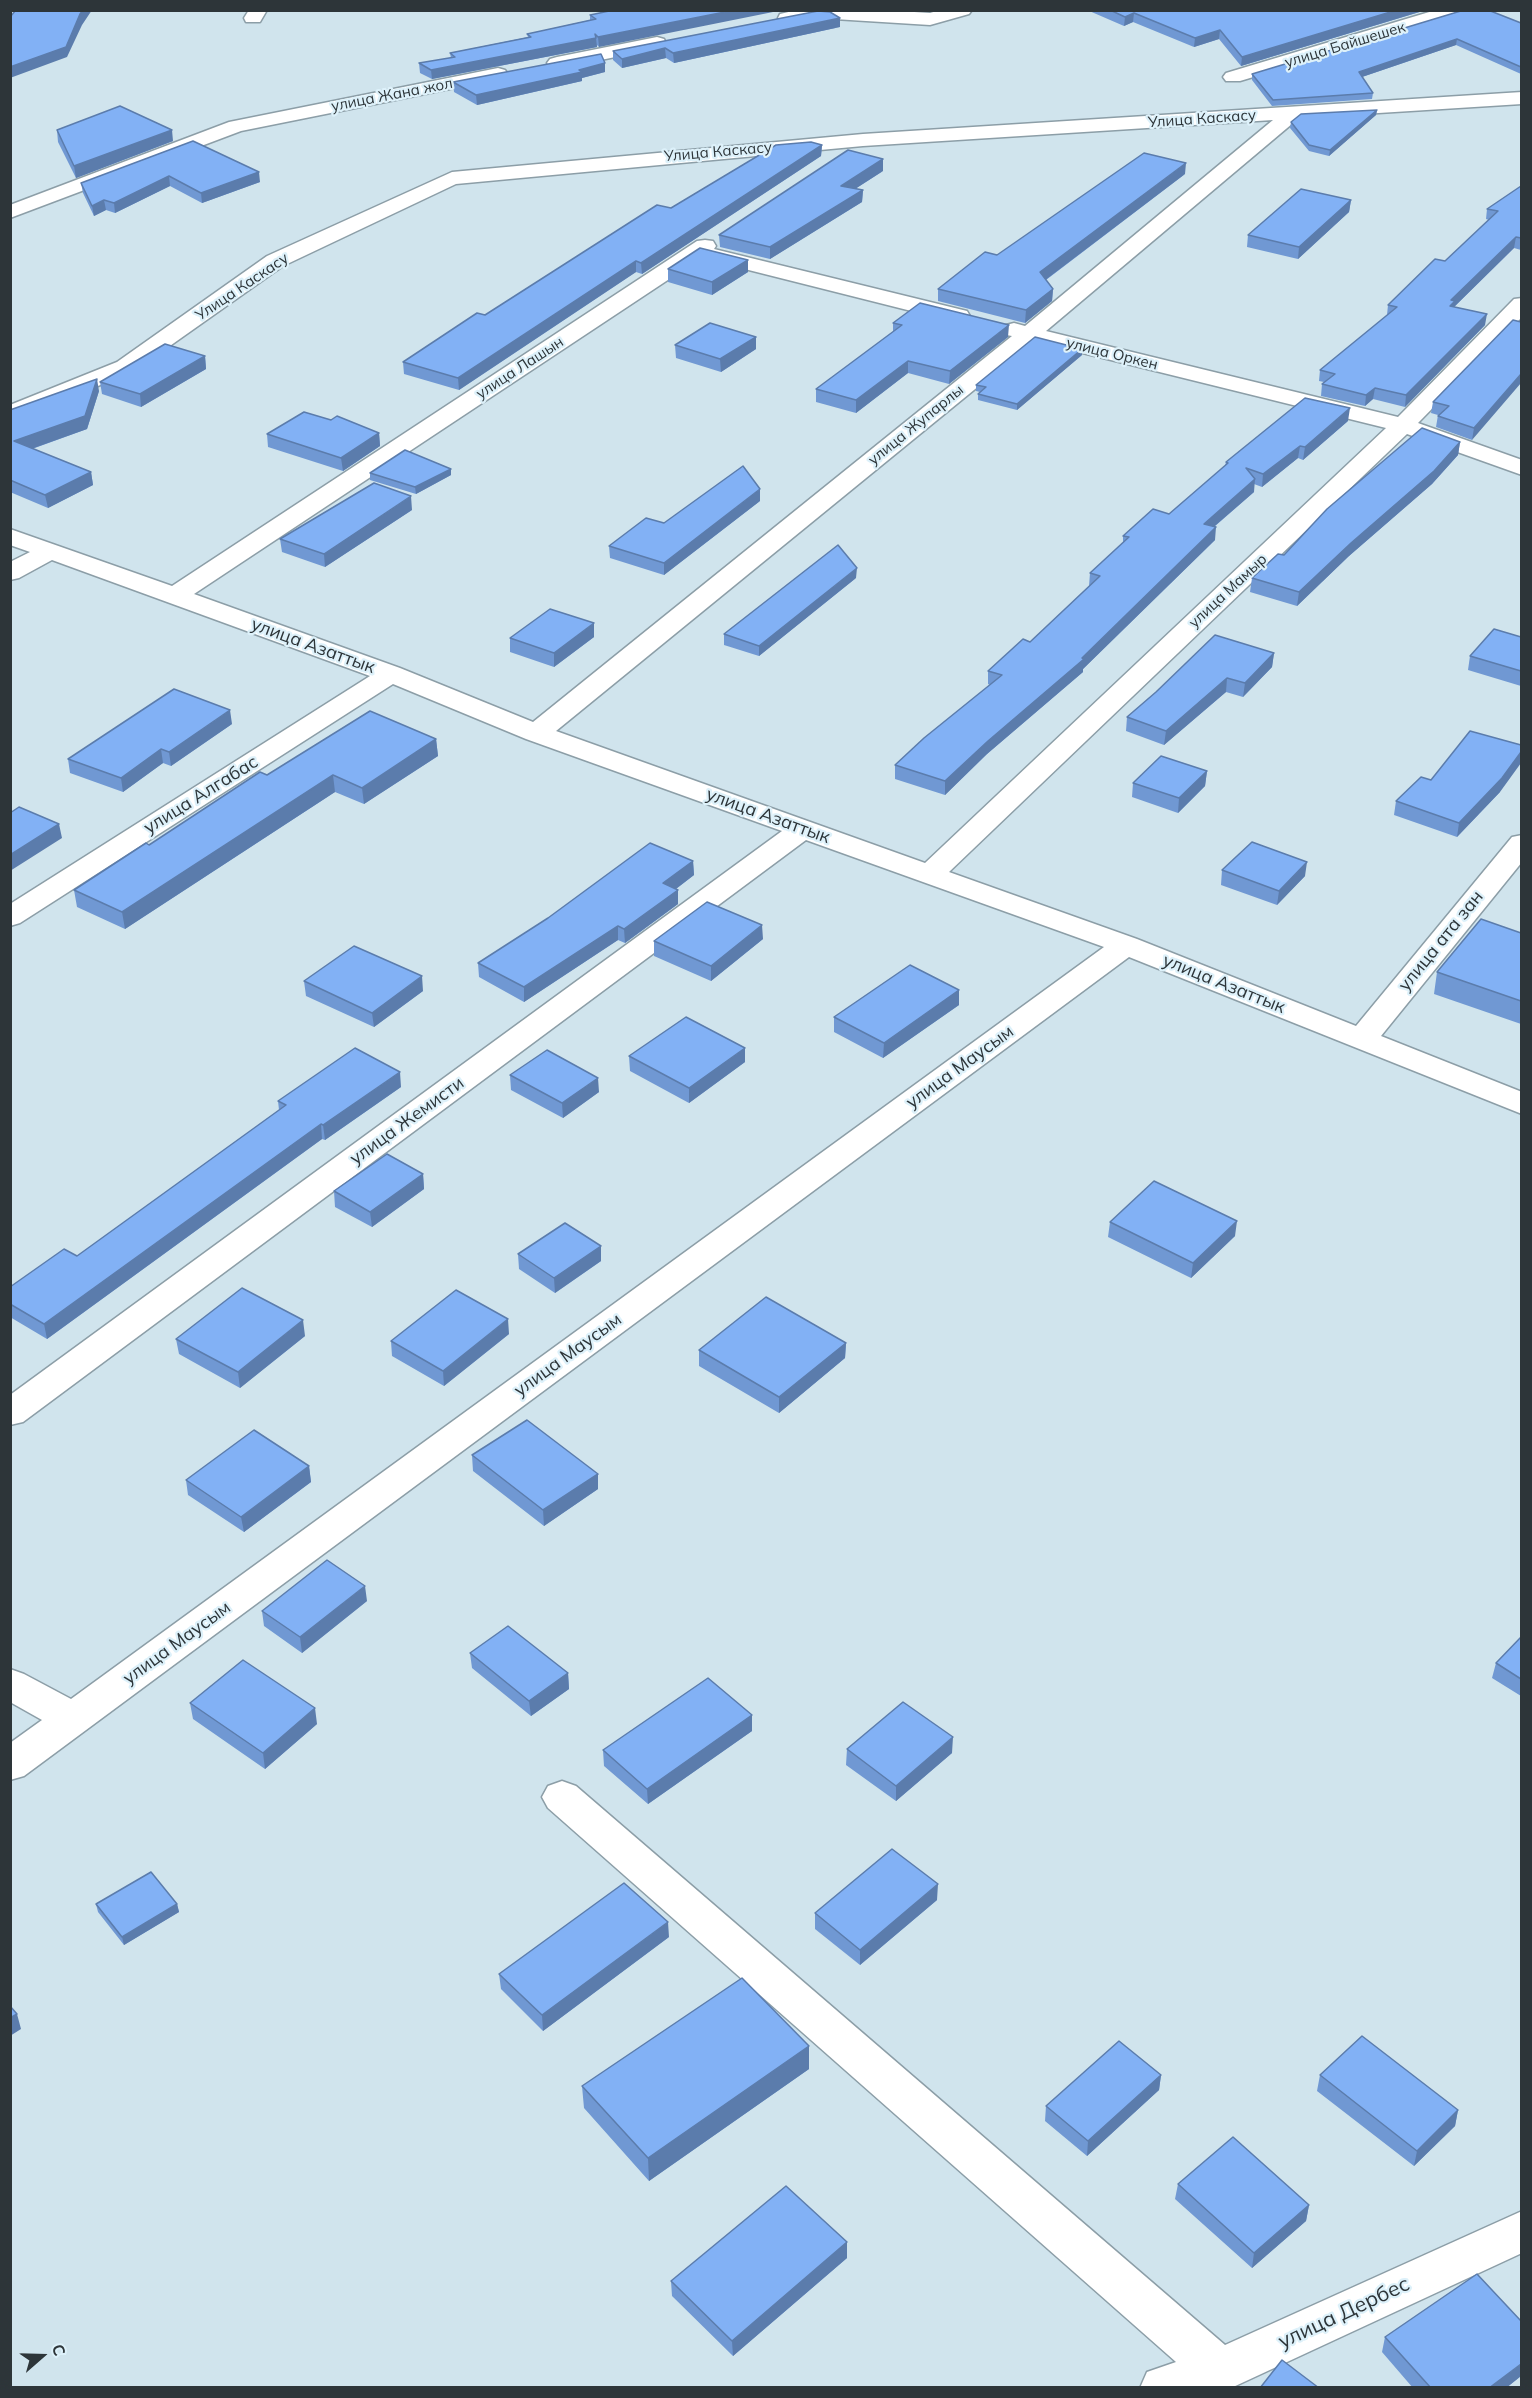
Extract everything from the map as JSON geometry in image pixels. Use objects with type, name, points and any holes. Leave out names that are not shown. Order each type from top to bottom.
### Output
[{"type":"street","points":[[771,21],[818,12],[930,19],[963,10]]},
{"type":"street","name":"улица Байшешек","points":[[1233,77],[1457,10]]},
{"type":"street","points":[[538,66],[678,39]]},
{"type":"street","name":"улица Жана жол","points":[[10,212],[236,126],[515,71]]},
{"type":"street","name":"Улица Каскасу","points":[[10,414],[125,367],[275,261],[452,178],[863,140],[1521,98]]},
{"type":"street","name":"улица Жупарлы","points":[[536,733],[1029,333],[1293,113]]},
{"type":"street","points":[[824,166],[863,140]]},
{"type":"street","name":"улица Лашын","points":[[175,595],[727,231]]},
{"type":"street","name":"улица Оркен","points":[[698,251],[1404,425],[1521,468]]},
{"type":"street","name":"улица Мамыр","points":[[930,874],[1404,425],[1521,304]]},
{"type":"street","name":"улица Азаттык","points":[[10,536],[391,674],[536,733],[1126,945],[1521,1104]]},
{"type":"street","points":[[10,573],[50,551]]},
{"type":"street","name":"улица Алгабас","points":[[10,917],[391,674]]},
{"type":"street","name":"улица Жемисти","points":[[10,1413],[804,828]]},
{"type":"street","name":"улица ата зан","points":[[1361,1040],[1521,843]]},
{"type":"street","name":"улица Маусым","points":[[10,1765],[1126,945]]},
{"type":"street","points":[[10,1684],[73,1719]]},
{"type":"street","points":[[562,1797],[1220,2370]]},
{"type":"street","name":"улица Дербес","points":[[1164,2388],[1220,2370],[1521,2231]]},
{"type":"building","points":[[16,10],[83,10],[66,47],[10,67],[10,17]]},
{"type":"building","points":[[614,10],[735,10],[598,37],[595,34],[596,38],[431,70],[419,63],[455,57],[450,53],[531,37],[527,34],[596,19],[590,15]]},
{"type":"building","points":[[1110,10],[1397,10],[1242,57],[1220,30],[1195,38],[1134,13],[1125,17]]},
{"type":"building","points":[[1464,10],[1488,10],[1521,23],[1521,67],[1457,39],[1359,72],[1373,93],[1273,100],[1252,74]]},
{"type":"building","points":[[818,11],[830,12],[840,18],[673,53],[665,48],[622,59],[613,51]]},
{"type":"building","points":[[601,54],[605,63],[579,70],[582,72],[476,95],[453,82]]},
{"type":"building","points":[[120,106],[172,130],[74,166],[57,130]]},
{"type":"building","points":[[1377,110],[1330,150],[1309,145],[1291,122],[1301,114]]},
{"type":"building","points":[[193,141],[259,172],[201,193],[169,176],[114,203],[104,200],[92,206],[81,183]]},
{"type":"building","points":[[811,142],[822,145],[641,263],[636,261],[458,378],[403,362],[477,313],[485,315],[657,205],[671,208],[776,145]]},
{"type":"building","points":[[848,150],[883,159],[841,186],[863,190],[770,247],[719,235]]},
{"type":"building","points":[[1144,153],[1186,163],[1040,272],[1053,289],[1026,310],[938,289],[985,252],[997,255]]},
{"type":"building","points":[[1521,186],[1521,238],[1516,237],[1451,300],[1455,301],[1450,306],[1487,314],[1406,395],[1375,388],[1366,395],[1322,384],[1335,374],[1320,370],[1397,307],[1388,305],[1435,259],[1445,261],[1498,211],[1487,209]]},
{"type":"building","points":[[1301,189],[1351,200],[1299,247],[1248,235]]},
{"type":"building","points":[[700,248],[748,260],[712,282],[668,269]]},
{"type":"building","points":[[920,303],[1009,325],[950,371],[908,361],[856,400],[816,389],[902,325],[893,323]]},
{"type":"building","points":[[1513,320],[1521,322],[1521,374],[1474,428],[1438,416],[1449,406],[1433,402]]},
{"type":"building","points":[[710,323],[756,337],[720,359],[675,345]]},
{"type":"building","points":[[1035,337],[1082,349],[1017,404],[978,394],[986,387],[976,385]]},
{"type":"building","points":[[165,344],[205,356],[140,394],[100,382]]},
{"type":"building","points":[[97,379],[85,416],[14,441],[91,472],[45,495],[10,480],[10,410]]},
{"type":"building","points":[[1305,398],[1350,408],[1305,447],[1300,446],[1263,474],[1246,468],[1255,479],[1204,524],[1216,527],[1082,658],[1084,659],[945,781],[895,765],[924,738],[1002,675],[988,671],[1023,639],[1030,642],[1100,576],[1090,573],[1129,537],[1123,536],[1153,509],[1169,514],[1228,463],[1226,462]]},
{"type":"building","points":[[304,412],[331,420],[337,416],[379,433],[341,458],[267,434]]},
{"type":"building","points":[[1422,428],[1460,442],[1434,471],[1299,592],[1252,578],[1278,554],[1284,555],[1327,509]]},
{"type":"building","points":[[405,450],[451,469],[415,487],[370,473]]},
{"type":"building","points":[[743,466],[760,489],[664,563],[609,546],[646,518],[664,523]]},
{"type":"building","points":[[374,483],[411,496],[324,554],[280,539]]},
{"type":"building","points":[[838,545],[857,568],[759,646],[724,634]]},
{"type":"building","points":[[550,609],[594,623],[554,653],[510,638]]},
{"type":"building","points":[[1494,629],[1521,637],[1521,671],[1470,656]]},
{"type":"building","points":[[1215,635],[1274,653],[1245,683],[1227,678],[1166,731],[1127,717],[1156,692]]},
{"type":"building","points":[[174,689],[230,710],[169,752],[161,749],[121,778],[68,759]]},
{"type":"building","points":[[370,711],[436,739],[362,788],[333,775],[122,912],[74,890],[146,843],[149,845],[260,772],[267,775]]},
{"type":"building","points":[[1470,731],[1521,745],[1521,752],[1502,778],[1459,823],[1396,801],[1421,777],[1431,780]]},
{"type":"building","points":[[1161,756],[1207,771],[1179,798],[1133,783]]},
{"type":"building","points":[[19,807],[59,824],[10,855],[10,813]]},
{"type":"building","points":[[1252,842],[1307,862],[1279,891],[1222,870]]},
{"type":"building","points":[[650,843],[693,861],[663,883],[678,890],[624,929],[618,926],[524,987],[478,963],[548,918]]},
{"type":"building","points":[[707,902],[762,925],[711,966],[654,941]]},
{"type":"building","points":[[1481,919],[1521,933],[1521,1001],[1437,972]]},
{"type":"building","points":[[354,946],[422,976],[372,1013],[304,981]]},
{"type":"building","points":[[910,965],[959,990],[884,1043],[834,1017]]},
{"type":"building","points":[[686,1017],[745,1048],[689,1088],[629,1056]]},
{"type":"building","points":[[355,1048],[400,1072],[323,1125],[321,1124],[44,1324],[10,1304],[10,1287],[64,1249],[77,1256],[286,1105],[278,1101]]},
{"type":"building","points":[[547,1050],[598,1078],[562,1103],[510,1075]]},
{"type":"building","points":[[387,1154],[423,1174],[370,1212],[334,1191]]},
{"type":"building","points":[[1154,1181],[1237,1221],[1193,1263],[1110,1222]]},
{"type":"building","points":[[565,1223],[601,1246],[554,1278],[518,1254]]},
{"type":"building","points":[[242,1288],[303,1320],[238,1372],[176,1339]]},
{"type":"building","points":[[456,1290],[508,1319],[443,1371],[391,1341]]},
{"type":"building","points":[[766,1297],[846,1343],[779,1397],[699,1350]]},
{"type":"building","points":[[527,1420],[598,1474],[543,1510],[472,1455]]},
{"type":"building","points":[[254,1430],[309,1466],[241,1517],[186,1480]]},
{"type":"building","points":[[327,1560],[365,1586],[300,1637],[262,1611]]},
{"type":"building","points":[[508,1626],[568,1673],[529,1701],[470,1653]]},
{"type":"building","points":[[1521,1637],[1521,1679],[1496,1663]]},
{"type":"building","points":[[243,1660],[315,1708],[263,1753],[190,1703]]},
{"type":"building","points":[[708,1678],[752,1715],[647,1789],[603,1750]]},
{"type":"building","points":[[903,1702],[953,1737],[896,1786],[847,1749]]},
{"type":"building","points":[[892,1849],[938,1884],[860,1950],[815,1913]]},
{"type":"building","points":[[151,1872],[177,1904],[122,1937],[96,1904]]},
{"type":"building","points":[[624,1883],[668,1922],[542,2015],[499,1974]]},
{"type":"building","points":[[742,1978],[809,2046],[648,2158],[582,2086]]},
{"type":"building","points":[[10,2006],[17,2014],[10,2018]]},
{"type":"building","points":[[1362,2036],[1458,2110],[1417,2151],[1320,2075]]},
{"type":"building","points":[[1119,2041],[1161,2075],[1088,2141],[1046,2106]]},
{"type":"building","points":[[1233,2137],[1309,2205],[1254,2253],[1178,2184]]},
{"type":"building","points":[[786,2186],[847,2242],[732,2341],[671,2281]]},
{"type":"building","points":[[1477,2274],[1521,2321],[1521,2364],[1489,2388],[1431,2388],[1385,2337]]},
{"type":"building","points":[[1282,2360],[1319,2388],[1260,2388]]}]
